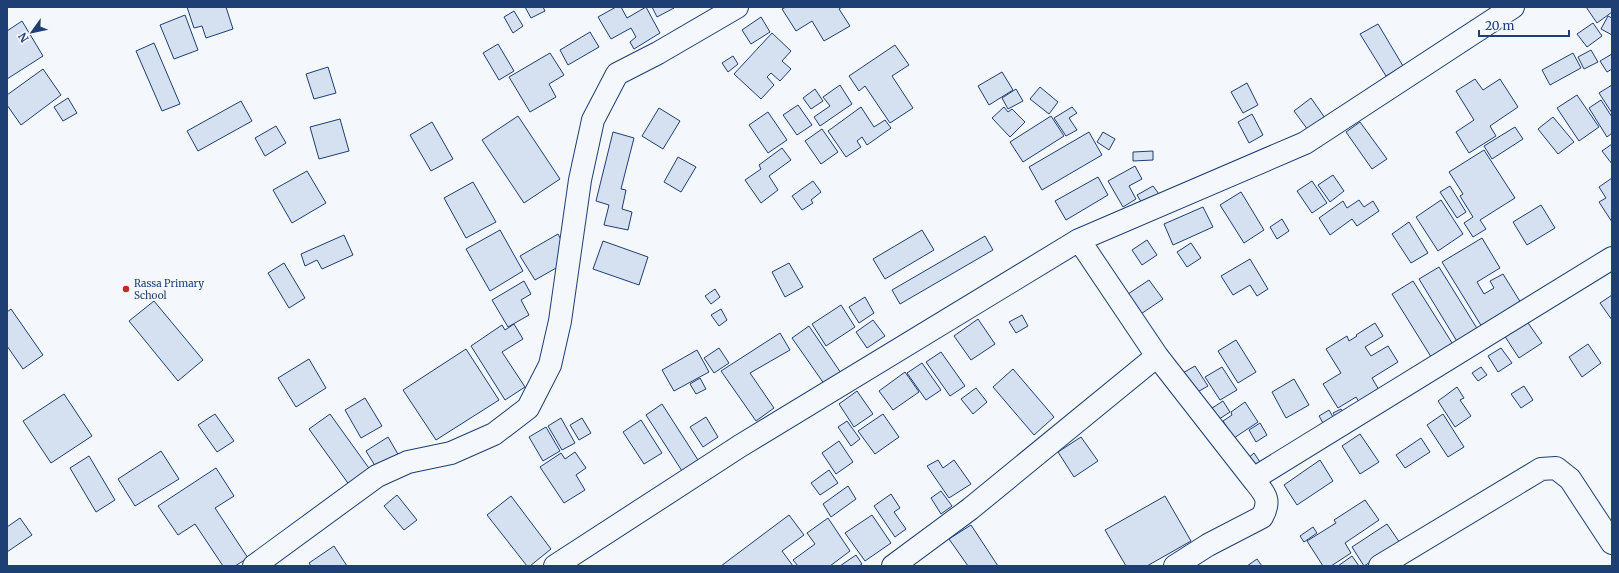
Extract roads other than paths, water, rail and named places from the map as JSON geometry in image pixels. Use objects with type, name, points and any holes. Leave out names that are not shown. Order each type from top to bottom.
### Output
[{"type":"street","points":[[254,566],[377,476],[408,462],[451,453],[494,434],[528,408],[550,365],[552,358],[560,321],[580,180],[593,120],[616,74],[658,53],[737,7]]},
{"type":"street","points":[[555,566],[740,446],[1079,240],[1305,143],[1513,7]]},
{"type":"street","points":[[1079,240],[1157,356],[1264,493],[1268,501],[1267,509],[1262,516],[1208,545],[1176,566]]},
{"type":"street","points":[[1253,479],[1612,258]]},
{"type":"street","points":[[893,566],[970,509],[1157,356]]},
{"type":"street","points":[[1380,566],[1541,469],[1556,468],[1570,478],[1612,543]]},
{"type":"place","name":"Rassa Primary School","points":[[126,289]]}]
